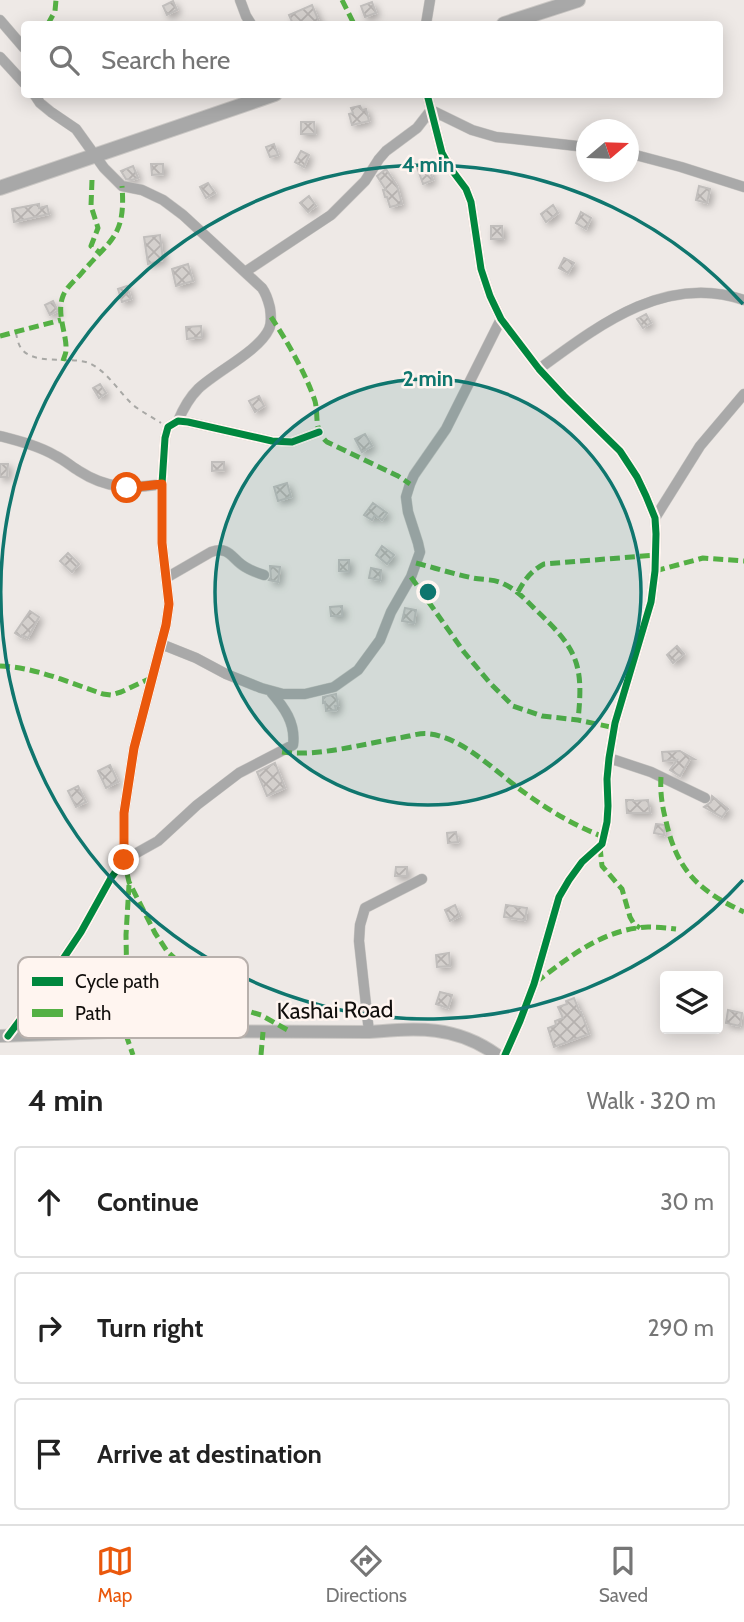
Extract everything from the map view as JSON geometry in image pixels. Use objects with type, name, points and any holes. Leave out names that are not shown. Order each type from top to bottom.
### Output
[{"type":"main road","points":[[513,21],[578,0]]},
{"type":"main road","points":[[0,188],[264,98]]},
{"type":"street","points":[[240,0],[249,21]]},
{"type":"street","points":[[426,21],[430,0]]},
{"type":"street","points":[[0,20],[21,44]]},
{"type":"street","points":[[0,57],[21,80]]},
{"type":"street","points":[[37,98],[51,112],[76,129],[121,186],[142,190],[163,201],[183,215],[245,272],[267,295],[271,317],[269,329],[259,344],[197,390],[178,421],[166,432],[162,484],[162,543],[169,604],[134,748],[124,813],[124,860]]},
{"type":"street","points":[[428,98],[442,153],[466,189],[471,202],[481,269],[500,319],[539,369],[620,451],[637,477],[655,519],[655,570],[651,602],[615,723],[607,779],[607,822],[602,844],[582,862],[559,897],[534,984],[505,1055]]},
{"type":"street","points":[[245,272],[338,208],[365,181],[386,151],[417,128],[430,110]]},
{"type":"street","points":[[430,110],[472,130],[496,137],[576,146]]},
{"type":"street","points":[[639,156],[744,187]]},
{"type":"street","points":[[539,369],[595,329],[621,314],[662,297],[705,292],[744,300]]},
{"type":"street","points":[[161,644],[197,658],[226,674],[283,694],[305,694],[334,687],[358,670],[380,640],[391,612],[411,577],[419,552],[406,497],[410,484],[446,429],[500,319]]},
{"type":"street","points":[[655,519],[700,446],[744,394]]},
{"type":"street","points":[[178,421],[212,426],[272,441],[292,442],[319,432]]},
{"type":"street","points":[[0,436],[56,455],[79,472],[108,484],[127,488],[162,484]]},
{"type":"street","points":[[166,578],[219,549],[228,551],[245,568],[264,575]]},
{"type":"street","points":[[64,957],[124,860],[158,841],[197,805],[239,773],[293,746],[294,731],[284,706],[270,691]]},
{"type":"street","points":[[609,758],[651,772],[705,798]]},
{"type":"street","points":[[369,1032],[359,941],[361,917],[365,908],[422,879]]},
{"type":"street","points":[[4,1036],[18,1019]]},
{"type":"street","name":"Kashai Road","points":[[248,1031],[369,1032],[408,1028],[432,1029],[486,1047],[496,1055]]},
{"type":"path","points":[[16,333],[19,346],[30,356],[77,360],[97,368],[134,405],[168,428]]},
{"type":"building","points":[[173,1],[177,10],[167,15],[163,6]]},
{"type":"building","points":[[372,2],[376,13],[365,17],[361,6]]},
{"type":"building","points":[[312,5],[319,21],[292,21],[289,15]]},
{"type":"building","points":[[360,106],[362,110],[366,109],[369,121],[352,125],[349,114],[353,113],[351,108]]},
{"type":"building","points":[[301,122],[314,122],[315,134],[301,134]]},
{"type":"building","points":[[274,144],[278,155],[270,157],[266,147]]},
{"type":"building","points":[[301,151],[309,155],[304,167],[295,162]]},
{"type":"building","points":[[151,164],[163,164],[163,174],[152,175]]},
{"type":"building","points":[[427,164],[433,180],[423,184],[417,167]]},
{"type":"building","points":[[133,166],[138,178],[126,179],[121,171]]},
{"type":"building","points":[[386,169],[397,186],[402,204],[390,207],[385,197],[383,190],[386,190],[377,176]]},
{"type":"building","points":[[208,183],[215,193],[206,198],[200,187]]},
{"type":"building","points":[[699,186],[710,189],[707,203],[696,200]]},
{"type":"building","points":[[309,196],[316,206],[308,212],[300,203]]},
{"type":"building","points":[[39,204],[39,208],[47,206],[49,214],[14,222],[12,209]]},
{"type":"building","points":[[553,205],[558,213],[546,222],[541,214]]},
{"type":"building","points":[[581,212],[591,218],[586,229],[576,223]]},
{"type":"building","points":[[491,226],[502,226],[503,239],[491,239]]},
{"type":"building","points":[[160,235],[163,260],[148,264],[144,237]]},
{"type":"building","points":[[564,258],[574,263],[568,273],[559,268]]},
{"type":"building","points":[[188,264],[193,281],[176,286],[172,269]]},
{"type":"building","points":[[127,286],[131,299],[122,302],[118,289]]},
{"type":"building","points":[[53,301],[58,311],[50,315],[45,305]]},
{"type":"building","points":[[646,314],[651,323],[643,328],[637,319]]},
{"type":"building","points":[[201,326],[202,337],[187,339],[186,327]]},
{"type":"building","points":[[100,384],[106,393],[99,398],[93,388]]},
{"type":"building","points":[[259,396],[264,406],[255,412],[249,401]]},
{"type":"building","points":[[365,434],[372,446],[362,452],[355,439]]},
{"type":"building","points":[[212,462],[224,462],[224,470],[212,471]]},
{"type":"building","points":[[0,464],[8,464],[7,477],[0,477]]},
{"type":"building","points":[[287,483],[291,497],[278,501],[274,487]]},
{"type":"building","points":[[373,503],[387,513],[382,520],[375,515],[372,520],[364,515]]},
{"type":"building","points":[[382,546],[394,555],[387,564],[376,555]]},
{"type":"building","points":[[68,553],[79,564],[72,572],[60,561]]},
{"type":"building","points":[[339,560],[349,560],[349,572],[339,571]]},
{"type":"building","points":[[270,566],[280,567],[278,582],[269,580]]},
{"type":"building","points":[[371,568],[381,570],[380,580],[369,578]]},
{"type":"building","points":[[342,606],[342,616],[331,616],[330,607]]},
{"type":"building","points":[[405,608],[416,610],[414,623],[402,621]]},
{"type":"building","points":[[30,611],[39,617],[28,638],[22,635],[21,637],[15,633]]},
{"type":"building","points":[[677,646],[684,654],[673,663],[667,655]]},
{"type":"building","points":[[336,694],[336,710],[326,711],[323,697]]},
{"type":"building","points":[[680,751],[694,759],[690,759],[680,776],[670,770],[677,760],[663,761],[662,752]]},
{"type":"building","points":[[275,763],[285,788],[267,796],[257,772]]},
{"type":"building","points":[[110,765],[118,782],[106,788],[98,771]]},
{"type":"building","points":[[78,786],[86,802],[76,807],[68,791]]},
{"type":"building","points":[[712,796],[728,809],[722,817],[704,807],[711,802]]},
{"type":"building","points":[[626,800],[648,800],[650,813],[627,813]]},
{"type":"building","points":[[656,824],[665,825],[664,835],[654,833]]},
{"type":"building","points":[[456,832],[458,842],[448,843],[447,833]]},
{"type":"building","points":[[396,867],[407,867],[407,876],[395,876]]},
{"type":"building","points":[[455,905],[460,916],[450,921],[445,910]]},
{"type":"building","points":[[506,905],[527,908],[525,920],[504,917]]},
{"type":"building","points":[[449,953],[450,966],[437,967],[436,955]]},
{"type":"building","points":[[440,992],[452,995],[448,1008],[436,1004]]},
{"type":"building","points":[[574,998],[589,1034],[554,1047],[548,1028],[563,1018],[558,1007]]},
{"type":"building","points":[[728,1010],[742,1013],[740,1026],[726,1023]]},
{"type":"marked path","points":[[50,21],[55,11],[56,0]]},
{"type":"marked path","points":[[342,0],[352,21]]},
{"type":"marked path","points":[[92,180],[91,206],[98,228],[91,246],[100,253]]},
{"type":"marked path","points":[[63,361],[66,350],[61,317],[63,296],[114,236],[121,217],[122,186]]},
{"type":"marked path","points":[[271,317],[307,380],[315,401],[318,428],[327,442],[410,484]]},
{"type":"marked path","points":[[0,336],[61,320]]},
{"type":"marked path","points":[[518,592],[529,576],[544,564],[656,555]]},
{"type":"marked path","points":[[655,571],[703,558],[744,561]]},
{"type":"marked path","points":[[416,563],[477,579],[500,582],[526,600],[561,636],[575,659],[580,685],[578,720]]},
{"type":"marked path","points":[[411,577],[464,652],[513,706],[542,716],[615,728]]},
{"type":"marked path","points":[[0,666],[39,672],[111,695],[151,678]]},
{"type":"marked path","points":[[282,752],[310,753],[422,734],[443,737],[468,749],[553,812],[604,837]]},
{"type":"marked path","points":[[661,777],[666,821],[684,866],[702,887],[744,912]]},
{"type":"marked path","points":[[600,847],[602,866],[622,889],[630,917],[640,928]]},
{"type":"marked path","points":[[124,860],[129,882],[155,933],[173,957]]},
{"type":"marked path","points":[[126,957],[129,885]]},
{"type":"marked path","points":[[536,982],[602,938],[648,927],[676,929]]},
{"type":"marked path","points":[[248,1011],[261,1015],[291,1032]]},
{"type":"marked path","points":[[261,1055],[263,1032]]},
{"type":"marked path","points":[[127,1038],[133,1055]]},
{"type":"cycle path","points":[[428,98],[442,153],[466,189],[471,202],[481,269],[501,319],[539,369],[620,451],[637,477],[655,518],[655,571],[651,602],[615,723],[607,779],[607,822],[602,844],[582,862],[559,897],[534,984],[505,1055]]},
{"type":"cycle path","points":[[64,957],[124,860],[124,813],[134,748],[169,604],[162,543],[162,484],[168,427],[178,421],[188,422],[272,441],[292,442],[319,432]]},
{"type":"cycle path","points":[[8,1036],[18,1023]]},
{"type":"route","points":[[124,860],[124,813],[134,748],[169,604],[162,543],[162,484],[127,488]]}]
